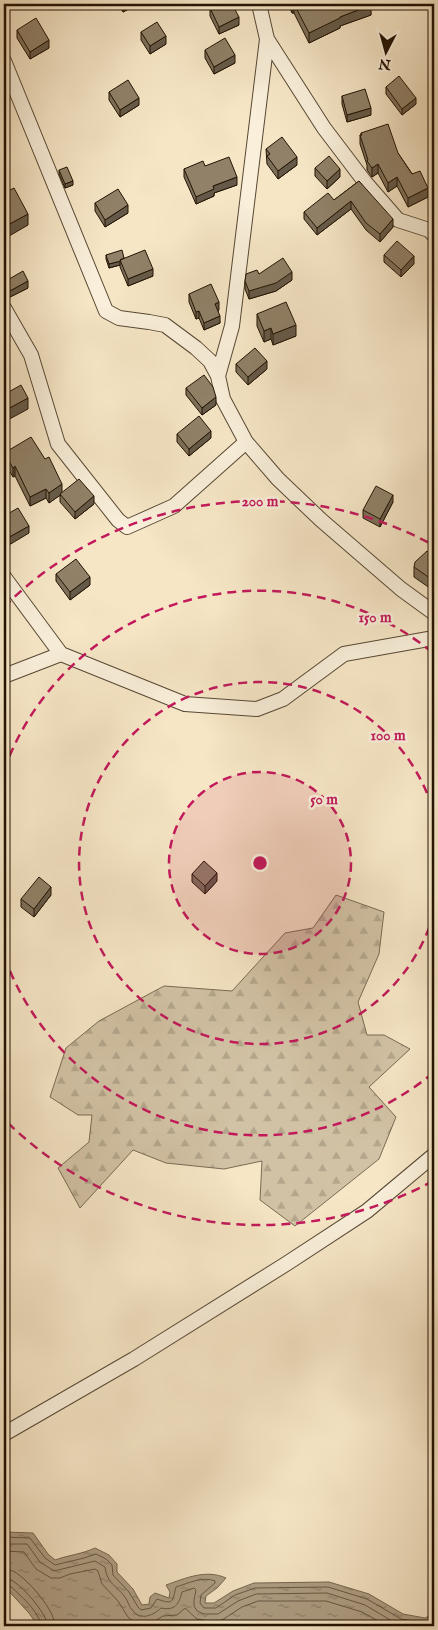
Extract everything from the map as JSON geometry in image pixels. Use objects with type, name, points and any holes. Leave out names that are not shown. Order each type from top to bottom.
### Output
[{"type":"street","points":[[218,376],[232,326],[267,40],[260,4]]},
{"type":"street","points":[[267,40],[324,128],[365,182],[398,220],[429,230],[434,235]]},
{"type":"street","points":[[4,61],[106,311],[119,318],[165,325],[196,348],[210,361],[218,376],[223,399],[246,442],[278,479],[401,590],[434,613]]},
{"type":"street","points":[[4,308],[31,356],[58,444],[118,520],[127,527],[174,506],[246,442]]},
{"type":"street","points":[[4,577],[61,654],[184,704],[257,709],[283,700],[344,654],[434,638]]},
{"type":"street","points":[[4,676],[61,654]]},
{"type":"street","points":[[4,1434],[134,1358],[286,1264],[367,1211],[434,1155]]},
{"type":"green space","points":[[336,895],[384,912],[379,954],[358,1002],[367,1035],[384,1035],[410,1049],[369,1087],[396,1117],[379,1159],[295,1226],[260,1200],[262,1161],[224,1169],[166,1163],[133,1150],[80,1208],[58,1168],[89,1142],[92,1115],[78,1115],[50,1097],[66,1048],[99,1021],[164,986],[232,991],[285,933],[313,928]]},
{"type":"water","points":[[4,1532],[33,1533],[48,1554],[55,1560],[95,1548],[109,1555],[117,1564],[117,1572],[133,1589],[142,1605],[149,1604],[150,1597],[155,1593],[169,1598],[170,1592],[166,1585],[188,1577],[204,1574],[218,1575],[226,1578],[206,1596],[205,1603],[214,1603],[233,1591],[254,1583],[329,1582],[369,1594],[403,1614],[425,1618],[434,1614],[434,1626],[38,1626],[29,1613],[4,1586]]},
{"type":"building","points":[[219,4],[232,4],[239,17],[219,27],[210,8]]},
{"type":"building","points":[[294,4],[371,5],[340,17],[309,33]]},
{"type":"building","points":[[36,18],[49,40],[30,52],[17,30]]},
{"type":"building","points":[[157,22],[166,36],[150,46],[141,32]]},
{"type":"building","points":[[225,38],[235,55],[214,67],[205,50]]},
{"type":"building","points":[[399,76],[416,98],[402,109],[386,87]]},
{"type":"building","points":[[128,80],[139,98],[120,110],[109,92]]},
{"type":"building","points":[[365,89],[371,108],[347,115],[342,96]]},
{"type":"building","points":[[388,124],[398,153],[412,174],[420,171],[428,188],[408,198],[397,177],[388,183],[378,164],[372,168],[367,161],[361,133]]},
{"type":"building","points":[[282,137],[297,157],[278,171],[267,156],[270,154],[266,149]]},
{"type":"building","points":[[329,156],[340,169],[327,181],[315,168]]},
{"type":"building","points":[[229,157],[237,177],[213,186],[214,189],[196,197],[184,169],[203,161],[205,166]]},
{"type":"building","points":[[67,167],[73,181],[65,184],[59,170]]},
{"type":"building","points":[[359,181],[393,219],[380,234],[366,223],[351,201],[317,228],[304,212],[328,193],[334,200]]},
{"type":"building","points":[[14,188],[28,214],[4,227],[4,193]]},
{"type":"building","points":[[118,189],[128,205],[105,220],[95,203]]},
{"type":"building","points":[[397,241],[414,256],[401,270],[384,255]]},
{"type":"building","points":[[122,250],[124,258],[121,261],[109,264],[106,255]]},
{"type":"building","points":[[145,250],[153,269],[128,279],[120,260]]},
{"type":"building","points":[[283,258],[292,272],[276,283],[249,291],[245,281],[246,274],[257,270],[259,274]]},
{"type":"building","points":[[23,271],[28,281],[8,292],[4,282]]},
{"type":"building","points":[[211,284],[219,302],[215,304],[220,316],[204,323],[199,311],[196,312],[189,294]]},
{"type":"building","points":[[434,284],[434,294],[429,290]]},
{"type":"building","points":[[286,302],[296,325],[273,334],[271,328],[264,331],[257,314]]},
{"type":"building","points":[[255,348],[267,361],[248,377],[236,364]]},
{"type":"building","points":[[204,375],[213,387],[216,397],[202,408],[186,388]]},
{"type":"building","points":[[21,385],[28,398],[4,411],[4,391],[5,394]]},
{"type":"building","points":[[199,416],[211,431],[189,449],[177,434]]},
{"type":"building","points":[[31,437],[45,459],[49,457],[62,484],[49,493],[46,489],[30,497],[15,466],[13,468],[4,453]]},
{"type":"building","points":[[79,479],[94,496],[75,512],[60,494]]},
{"type":"building","points":[[376,486],[393,495],[380,519],[363,510]]},
{"type":"building","points":[[18,508],[29,526],[4,540],[4,516]]},
{"type":"building","points":[[427,551],[434,556],[434,581],[414,567],[415,562]]},
{"type":"building","points":[[76,559],[90,577],[70,592],[56,574]]},
{"type":"building","points":[[204,861],[217,873],[205,886],[192,874]]},
{"type":"building","points":[[39,877],[51,887],[34,909],[21,899]]}]
